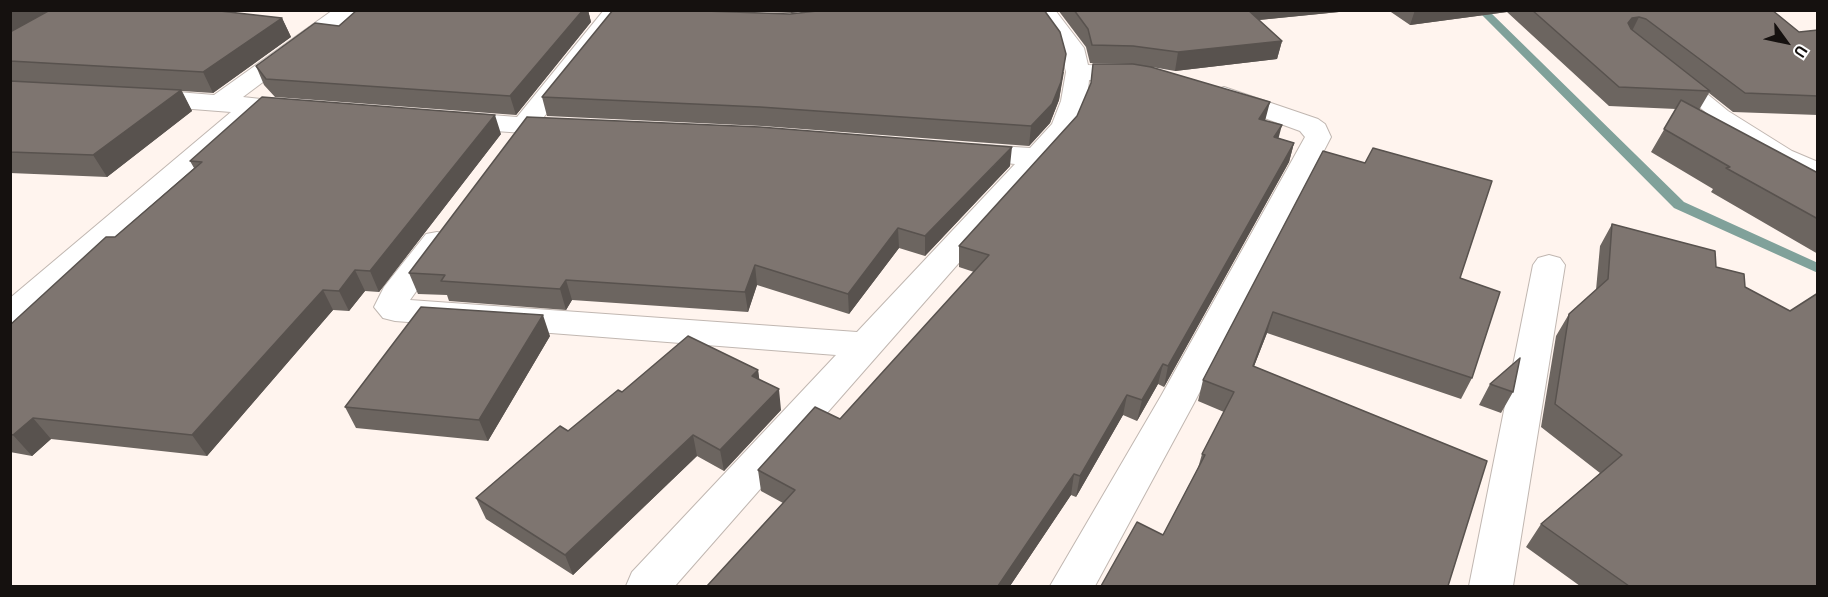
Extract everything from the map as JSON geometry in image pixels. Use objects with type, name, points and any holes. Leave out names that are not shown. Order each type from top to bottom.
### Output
[{"type":"street","points":[[219,103],[348,10]]},
{"type":"street","points":[[648,586],[1064,127],[1074,101],[1078,72],[1072,48],[1043,10]]},
{"type":"street","points":[[503,153],[524,125],[620,15]]},
{"type":"street","points":[[1078,72],[1130,73],[1157,77]]},
{"type":"street","points":[[1072,586],[1176,403],[1318,137],[1316,130],[1300,121],[1197,87]]},
{"type":"street","points":[[114,96],[324,111]]},
{"type":"street","points":[[10,317],[253,105]]},
{"type":"street","points":[[430,118],[560,126]]},
{"type":"street","points":[[941,150],[1037,157]]},
{"type":"street","points":[[453,219],[396,295],[391,307],[395,310],[867,345]]},
{"type":"street","points":[[1491,586],[1549,265]]},
{"type":"lane","points":[[1662,67],[1721,115],[1784,156],[1818,170]]},
{"type":"building","points":[[50,10],[211,10],[282,18],[203,72],[10,61],[10,32]]},
{"type":"building","points":[[357,10],[583,10],[510,96],[266,79],[256,66],[315,23],[339,26]]},
{"type":"building","points":[[613,10],[790,14],[826,10],[1044,10],[1060,32],[1066,54],[1061,82],[1052,104],[1031,126],[760,107],[542,97]]},
{"type":"building","points":[[1074,10],[1248,10],[1282,41],[1178,52],[1133,46],[1092,45],[1088,29]]},
{"type":"building","points":[[1532,10],[1772,10],[1799,32],[1818,30],[1818,96],[1745,93],[1646,19],[1639,17],[1632,18],[1628,23],[1631,29],[1710,91],[1619,87]]},
{"type":"building","points":[[1093,64],[1133,64],[1151,67],[1270,102],[1259,119],[1282,125],[1274,137],[1294,143],[1168,366],[1163,364],[1142,400],[1127,395],[1080,476],[1074,474],[998,586],[707,586],[795,490],[758,470],[815,407],[840,419],[989,255],[959,246],[1077,116],[1091,83]]},
{"type":"building","points":[[10,81],[181,90],[93,155],[10,152]]},
{"type":"building","points":[[262,97],[495,115],[370,271],[355,270],[339,291],[323,290],[192,435],[33,418],[13,435],[10,434],[10,325],[106,237],[115,237],[202,162],[190,161]]},
{"type":"building","points":[[1681,100],[1818,173],[1818,219],[1726,168],[1730,167],[1664,129]]},
{"type":"building","points":[[527,117],[760,127],[1012,147],[925,236],[898,228],[848,294],[755,265],[745,292],[566,280],[560,289],[441,281],[445,275],[409,273]]},
{"type":"building","points":[[1373,148],[1492,181],[1460,278],[1500,292],[1472,378],[1273,312],[1253,366],[1487,461],[1448,586],[1101,586],[1137,522],[1163,535],[1205,455],[1202,454],[1234,392],[1203,380],[1323,151],[1365,163]]},
{"type":"building","points":[[1612,224],[1715,251],[1716,267],[1744,274],[1745,287],[1790,311],[1818,293],[1818,586],[1629,586],[1541,524],[1622,455],[1555,404],[1569,314],[1608,279]]},
{"type":"building","points":[[421,307],[543,315],[479,420],[345,407]]},
{"type":"building","points":[[688,336],[758,370],[752,376],[779,389],[720,450],[693,435],[565,555],[476,498],[560,426],[568,431],[618,390],[622,392]]},
{"type":"building","points":[[1520,358],[1513,392],[1490,384]]},
{"type":"waterway","points":[[1482,10],[1679,205],[1818,269]]}]
